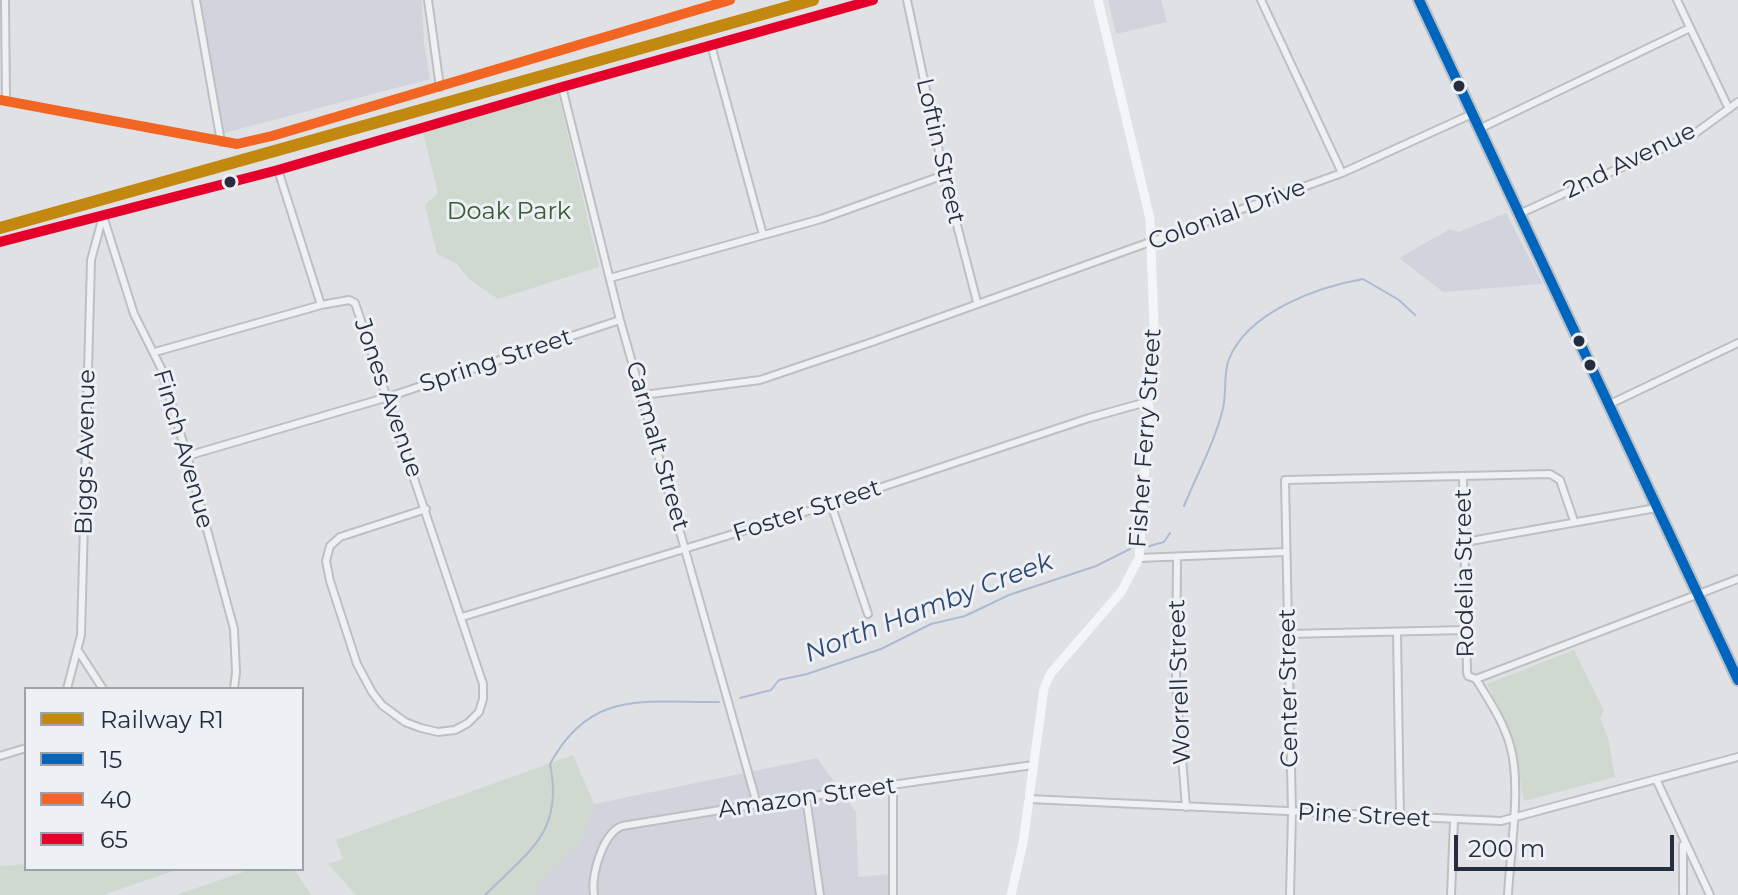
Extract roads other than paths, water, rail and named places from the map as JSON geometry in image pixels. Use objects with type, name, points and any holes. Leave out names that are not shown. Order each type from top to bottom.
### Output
[{"type":"main road","points":[[1419,0],[1738,680]]},
{"type":"street","points":[[5,0],[3,101],[237,144],[730,0]]},
{"type":"street","points":[[196,0],[221,143]]},
{"type":"street","points":[[428,0],[440,87]]},
{"type":"street","points":[[0,242],[278,170],[873,0]]},
{"type":"street","name":"Loftin Street","points":[[907,0],[944,175],[977,302]]},
{"type":"street","name":"Fisher Ferry Street","points":[[1011,895],[1019,868],[1042,695],[1047,680],[1121,592],[1139,558],[1154,326],[1152,243],[1150,219],[1098,0]]},
{"type":"street","points":[[1261,0],[1342,173]]},
{"type":"street","points":[[1677,0],[1729,109]]},
{"type":"street","points":[[1479,129],[1690,28]]},
{"type":"street","points":[[711,45],[763,235]]},
{"type":"street","name":"Carmalt Street","points":[[562,87],[620,320],[757,804]]},
{"type":"street","name":"2nd Avenue","points":[[1519,214],[1694,134],[1738,102]]},
{"type":"street","name":"Colonial Drive","points":[[643,395],[760,380],[1342,173],[1472,114]]},
{"type":"street","name":"Jones Avenue","points":[[278,170],[321,305],[349,300],[355,303],[426,509],[483,684],[479,712],[455,730],[438,732],[405,722],[382,705],[357,664],[326,561],[330,546],[340,537],[426,509]]},
{"type":"street","points":[[610,278],[842,213],[944,175]]},
{"type":"street","name":"Finch Avenue","points":[[103,216],[134,314],[155,352],[187,456],[234,629],[234,687]]},
{"type":"street","name":"Biggs Avenue","points":[[68,687],[78,651],[83,581],[91,260],[103,216]]},
{"type":"street","points":[[155,352],[321,305]]},
{"type":"street","name":"Spring Street","points":[[187,456],[388,397],[620,320]]},
{"type":"street","points":[[1608,405],[1738,343]]},
{"type":"street","name":"Foster Street","points":[[462,617],[831,504],[1089,418],[1150,401]]},
{"type":"street","points":[[1463,476],[1556,476],[1574,521]]},
{"type":"street","name":"Center Street","points":[[1290,895],[1292,813],[1285,480],[1463,476]]},
{"type":"street","name":"Rodelia Street","points":[[1463,476],[1467,672],[1468,676],[1476,679],[1501,721],[1513,765],[1508,895]]},
{"type":"street","points":[[831,504],[868,614]]},
{"type":"street","points":[[1465,542],[1656,508]]},
{"type":"street","points":[[1139,558],[1286,552]]},
{"type":"street","name":"Worrell Street","points":[[1177,557],[1176,685],[1186,807]]},
{"type":"street","points":[[1476,679],[1738,579]]},
{"type":"street","points":[[1287,634],[1466,630]]},
{"type":"street","points":[[1397,632],[1400,818]]},
{"type":"street","points":[[78,651],[102,687]]},
{"type":"street","points":[[0,756],[24,749]]},
{"type":"street","name":"Pine Street","points":[[1029,799],[1400,818],[1513,820],[1738,757]]},
{"type":"street","name":"Amazon Street","points":[[594,895],[594,875],[600,860],[612,833],[622,826],[1033,765]]},
{"type":"street","points":[[1656,779],[1710,895]]},
{"type":"street","points":[[893,785],[893,895]]},
{"type":"street","points":[[806,797],[820,895]]},
{"type":"street","points":[[1451,895],[1454,820]]},
{"type":"street","points":[[1683,842],[1683,893]]},
{"type":"waterway","name":"North Hamby Creek","points":[[1184,506],[1220,421],[1229,359],[1238,342],[1251,328],[1305,295],[1363,279],[1399,300],[1415,315]]},
{"type":"waterway","name":"North Hamby Creek","points":[[1146,547],[1164,542],[1170,533]]},
{"type":"waterway","name":"North Hamby Creek","points":[[740,698],[771,690],[779,680],[807,674],[881,649],[931,624],[965,616],[1009,595],[1096,566],[1130,549]]},
{"type":"waterway","name":"North Hamby Creek","points":[[485,895],[529,852],[547,824],[552,807],[550,764],[583,722],[602,711],[622,705],[719,702]]},
{"type":"rail line","name":"R1","points":[[0,228],[813,0]]},
{"type":"park label","name":"Doak Park","points":[[509,212]]}]
